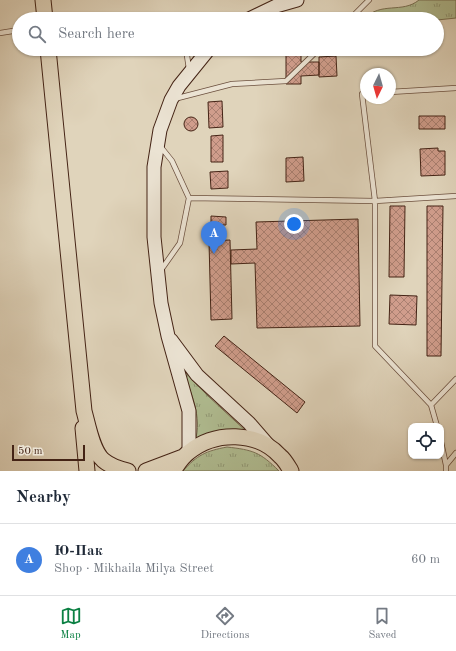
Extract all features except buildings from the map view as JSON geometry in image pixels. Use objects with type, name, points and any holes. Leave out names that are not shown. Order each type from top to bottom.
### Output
[{"type":"main road","points":[[43,0],[44,12]]},
{"type":"main road","points":[[264,12],[276,6],[297,0]]},
{"type":"main road","points":[[49,56],[84,411],[92,440],[102,460],[116,468],[128,471]]},
{"type":"main road","points":[[173,471],[187,454],[189,411],[168,336],[161,303],[154,237],[154,167],[160,130],[171,100],[179,86],[203,56]]},
{"type":"main road","points":[[168,336],[197,375],[249,423],[276,452],[291,471]]},
{"type":"main road","points":[[84,411],[82,432],[86,471]]},
{"type":"main road","points":[[146,471],[187,454],[202,443],[216,438],[230,436],[258,441],[276,452],[301,471]]},
{"type":"lane","points":[[357,12],[369,0]]},
{"type":"lane","points":[[0,33],[12,31]]},
{"type":"lane","points":[[187,56],[190,72]]},
{"type":"lane","points":[[171,100],[232,84],[286,81],[312,56]]},
{"type":"lane","points":[[396,92],[456,88]]},
{"type":"lane","points":[[363,104],[375,200],[375,346],[431,405],[436,423]]},
{"type":"lane","points":[[158,143],[172,161],[189,198],[180,243],[158,275]]},
{"type":"lane","points":[[189,198],[375,200],[456,196]]},
{"type":"lane","points":[[431,405],[456,379]]},
{"type":"lane","points":[[82,432],[82,471]]},
{"type":"lane","points":[[446,465],[456,452]]},
{"type":"lane","points":[[444,456],[446,471]]},
{"type":"green space","points":[[419,0],[456,0],[456,18],[444,19],[444,12],[374,12],[377,10],[412,4]]},
{"type":"green space","points":[[182,369],[208,396],[248,433],[195,441],[197,432],[197,414],[192,395]]},
{"type":"green space","points":[[227,447],[243,449],[256,453],[267,460],[279,471],[183,471],[202,454]]},
{"type":"place","name":"Ю-Пак","points":[[214,254]]}]
